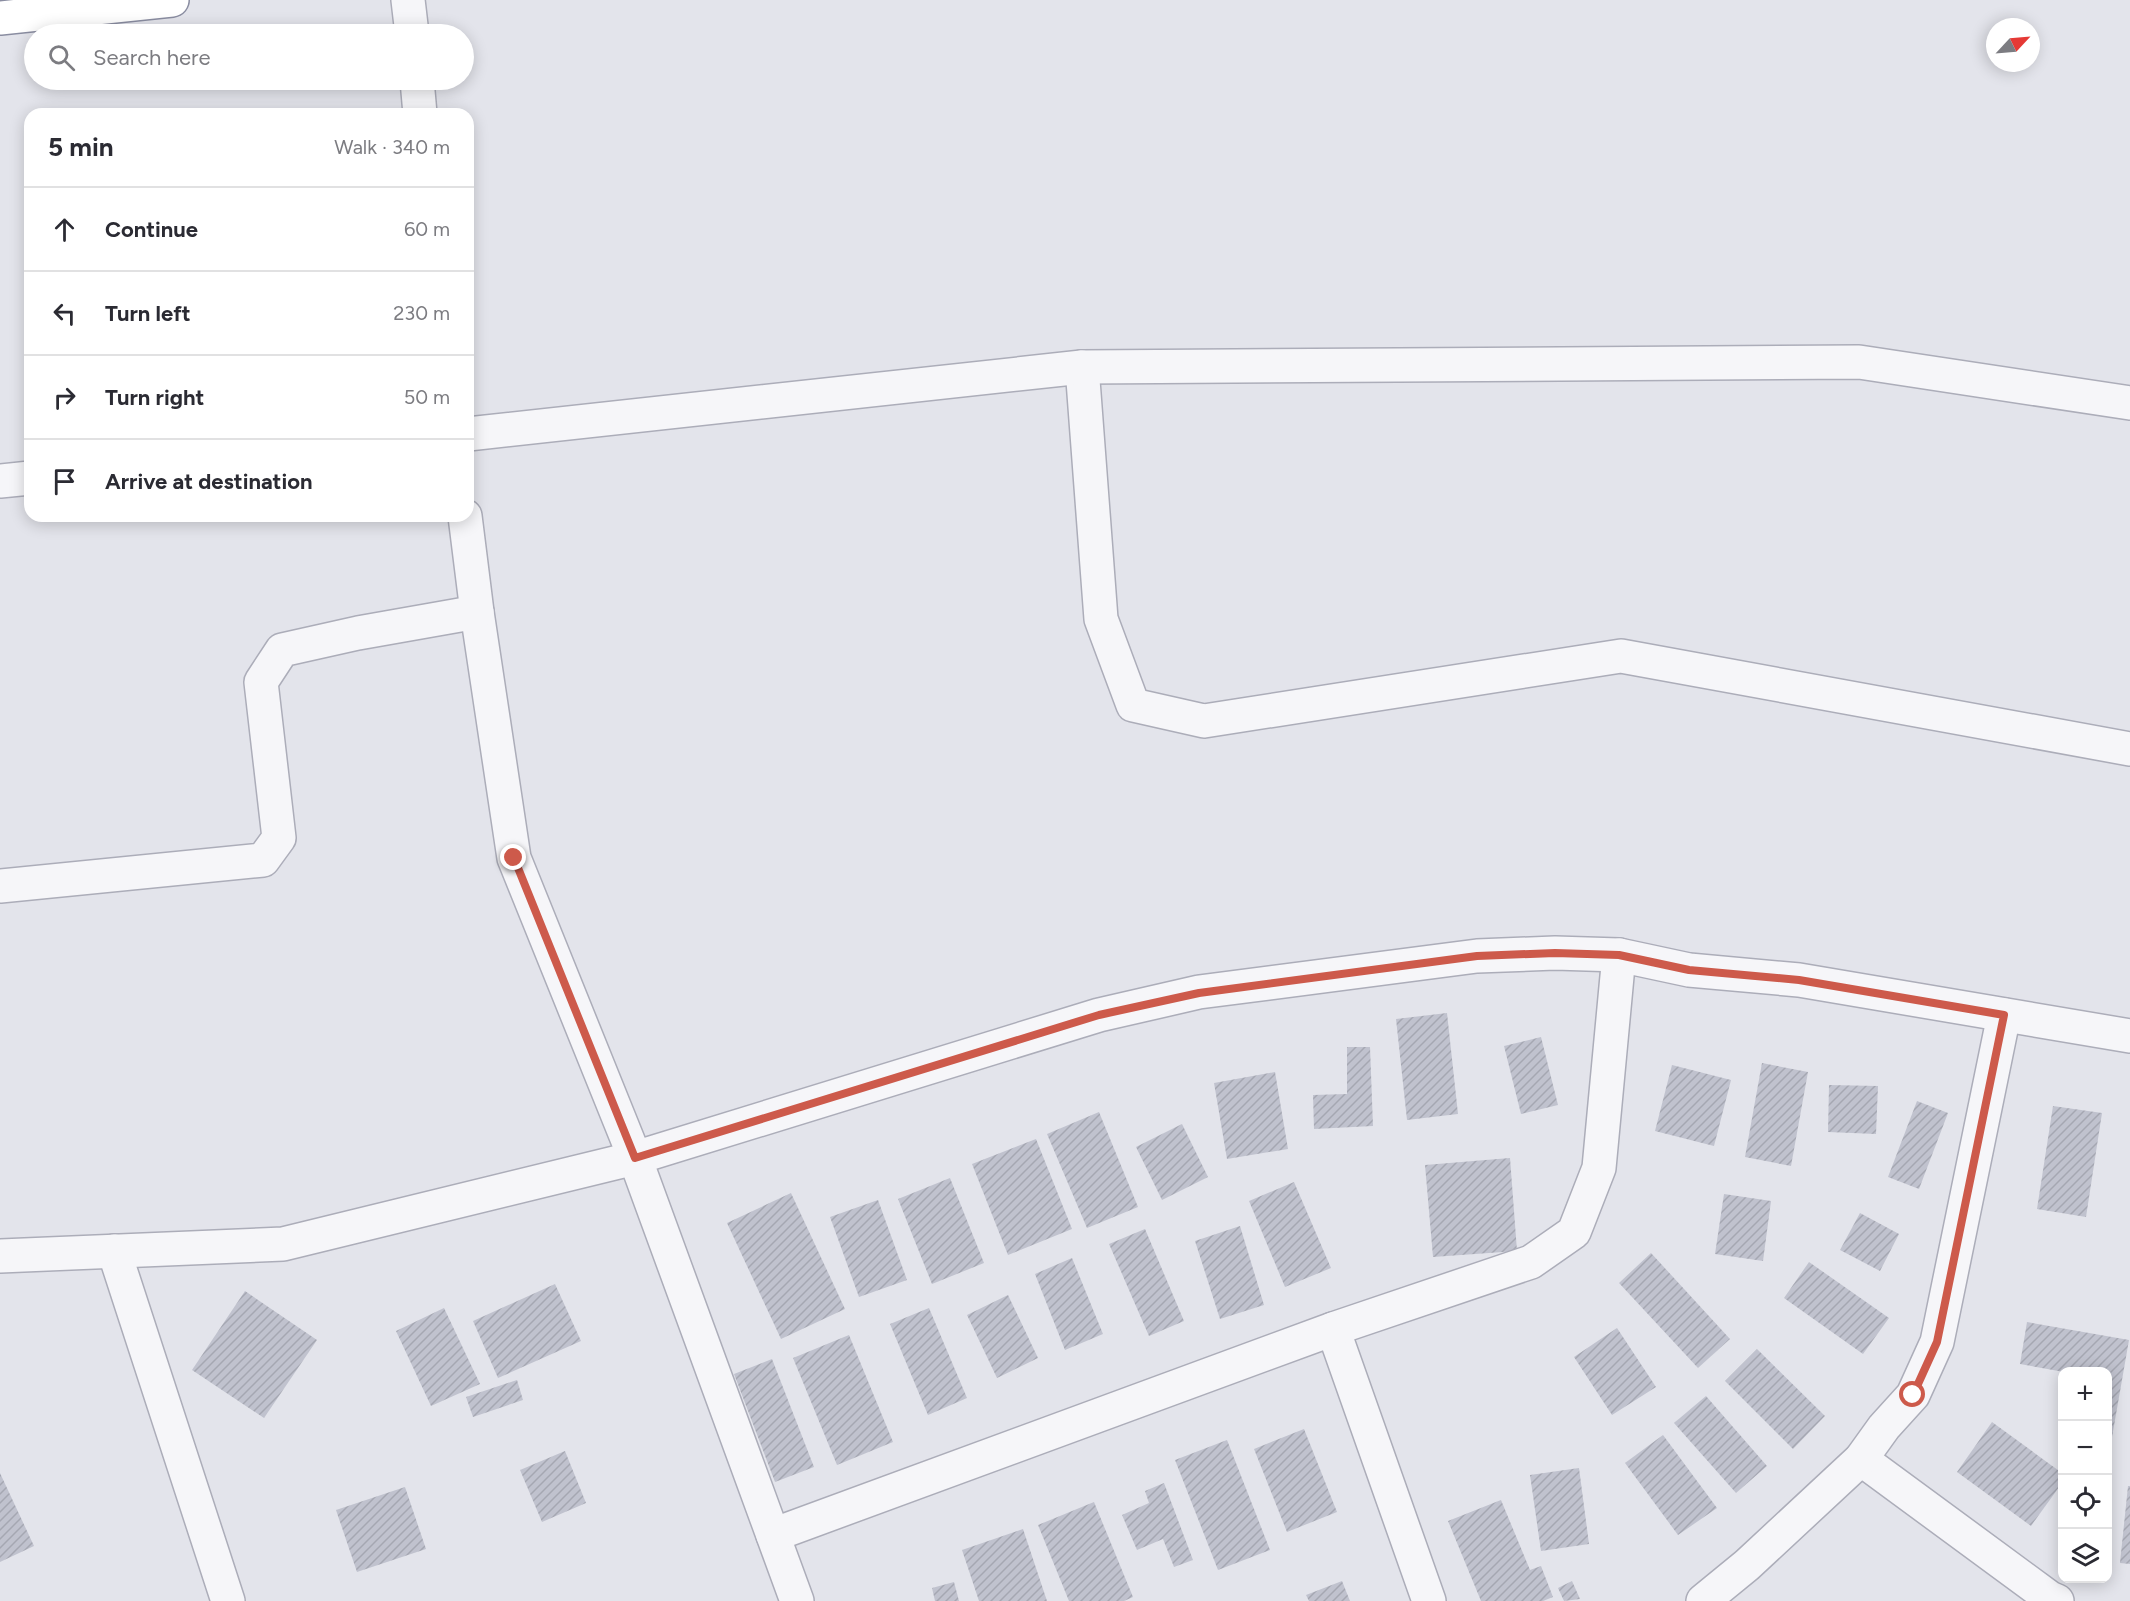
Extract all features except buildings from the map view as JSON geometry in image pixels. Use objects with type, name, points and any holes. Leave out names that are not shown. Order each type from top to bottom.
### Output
[{"type":"highway","points":[[0,18],[172,0]]},
{"type":"street","points":[[408,0],[411,24]]},
{"type":"street","points":[[418,90],[419,108]]},
{"type":"street","points":[[474,433],[1082,367],[1859,362],[2130,403]]},
{"type":"street","points":[[1082,367],[1101,619],[1133,705],[1204,721],[1621,656],[2130,748]]},
{"type":"street","points":[[0,481],[24,479]]},
{"type":"street","points":[[466,522],[514,858],[635,1158],[797,1601]]},
{"type":"street","points":[[0,886],[263,860],[279,838],[261,681],[282,650],[358,633],[477,612]]},
{"type":"street","points":[[0,1256],[283,1244],[635,1158],[1099,1015],[1199,993],[1477,956],[1555,953],[1619,955],[1689,970],[1799,980],[2130,1036]]},
{"type":"street","points":[[773,1534],[1333,1329],[1531,1262],[1574,1232],[1599,1168],[1619,955]]},
{"type":"street","points":[[1703,1601],[1746,1565],[1861,1459],[1884,1427],[1913,1395],[1937,1342],[2004,1015]]},
{"type":"street","points":[[114,1251],[228,1601]]},
{"type":"street","points":[[1333,1329],[1429,1601]]},
{"type":"street","points":[[1861,1459],[2057,1601]]},
{"type":"route","points":[[514,858],[635,1158],[1099,1015],[1199,993],[1477,956],[1555,953],[1619,955],[1689,970],[1799,980],[2004,1015],[1937,1342],[1913,1395]]}]
